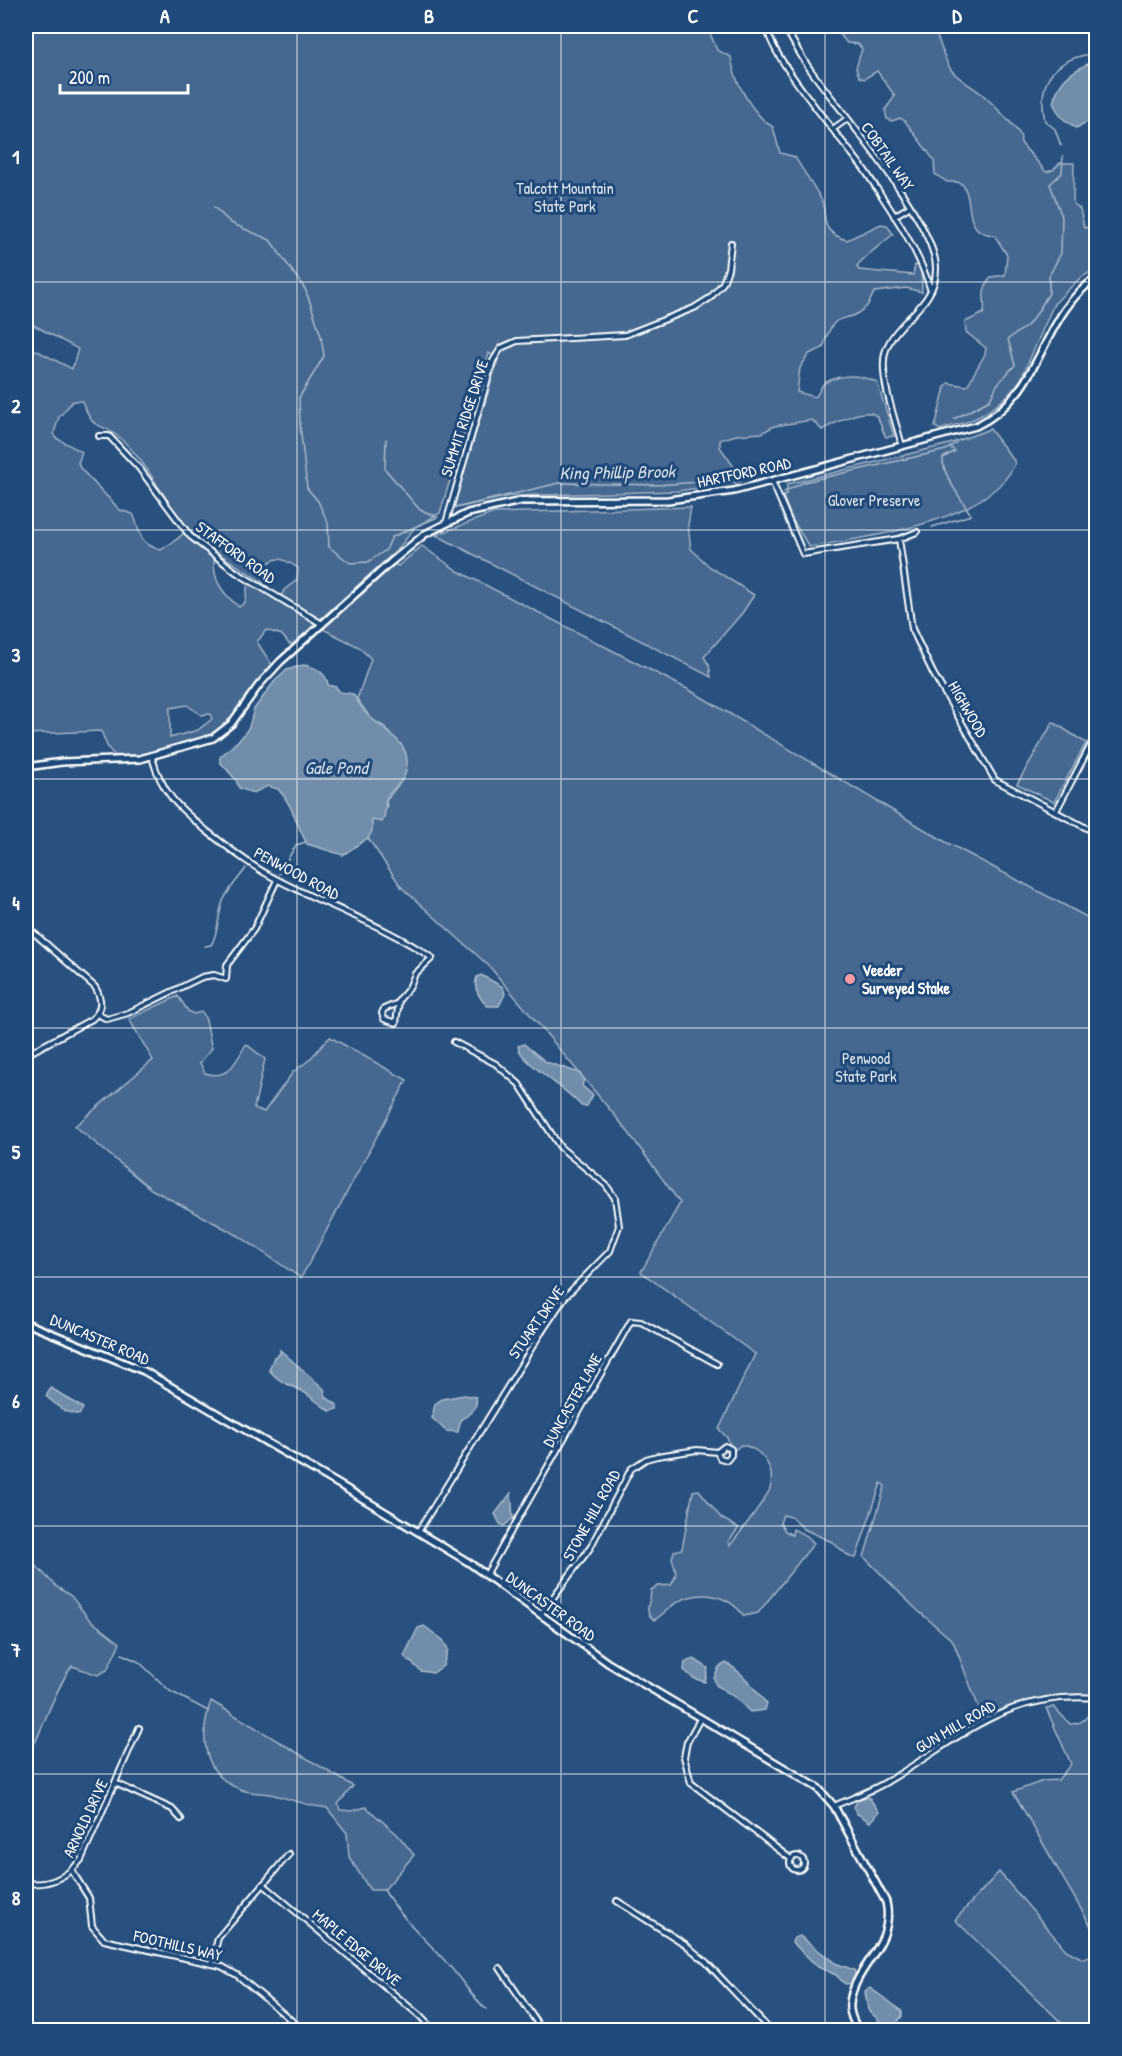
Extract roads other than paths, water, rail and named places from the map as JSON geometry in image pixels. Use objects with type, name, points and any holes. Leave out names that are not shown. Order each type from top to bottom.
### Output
[{"type":"main road","name":"HARTFORD ROAD","points":[[26,767],[152,757],[203,742],[223,732],[238,716],[268,674],[408,547],[446,523],[480,509],[514,502],[668,500],[734,491],[961,432],[999,413],[1026,384],[1063,310],[1075,294],[1096,278]]},
{"type":"main road","name":"DUNCASTER ROAD","points":[[26,1323],[144,1371],[418,1532],[486,1576],[608,1663],[818,1788],[834,1806],[886,1902],[889,1912],[884,1936],[852,1992],[851,2015],[858,2031]]},
{"type":"street","name":"COBTAIL WAY","points":[[768,26],[767,34],[790,74],[864,170],[922,261],[930,289]]},
{"type":"street","name":"COBTAIL WAY","points":[[783,26],[810,70],[879,161],[909,207],[935,254],[936,272],[930,289],[920,309],[895,333],[885,354],[885,376],[902,447]]},
{"type":"street","name":"COBTAIL WAY","points":[[833,129],[847,118]]},
{"type":"street","name":"COBTAIL WAY","points":[[894,216],[909,207]]},
{"type":"street","name":"SUMMIT RIDGE DRIVE","points":[[446,523],[486,382],[493,361],[501,348],[517,341],[625,335],[694,308],[710,298],[723,283],[731,243]]},
{"type":"street","name":"STAFFORD ROAD","points":[[99,436],[109,436],[133,460],[190,536],[236,572],[322,624]]},
{"type":"street","points":[[772,481],[802,554],[898,539],[917,532]]},
{"type":"street","name":"HIGHWOOD","points":[[898,539],[912,629],[947,697],[995,780],[1096,833]]},
{"type":"street","points":[[1056,811],[1096,735]]},
{"type":"street","name":"PENWOOD ROAD","points":[[152,757],[160,781],[175,804],[240,857],[277,880],[392,934],[432,958],[415,974],[398,1003]]},
{"type":"street","points":[[97,1014],[107,1019],[128,1013],[202,977],[214,975],[226,979],[227,965],[258,923],[277,880]]},
{"type":"street","points":[[26,926],[95,987],[101,999],[97,1014],[26,1055]]},
{"type":"street","points":[[398,1003],[396,1023],[384,1019],[382,1013],[384,1009],[398,1003]]},
{"type":"street","name":"STUART DRIVE","points":[[418,1532],[539,1335],[565,1297],[610,1251],[619,1226],[615,1198],[606,1185],[560,1147],[519,1084],[496,1064],[454,1042]]},
{"type":"street","name":"DUNCASTER LANE","points":[[486,1576],[631,1321],[637,1320],[717,1364]]},
{"type":"street","name":"STONE HILL ROAD","points":[[539,1616],[590,1548],[631,1469],[646,1459],[657,1456],[696,1450],[717,1452]]},
{"type":"street","name":"GUN MILL ROAD","points":[[834,1806],[888,1782],[940,1747],[1012,1707],[1050,1698],[1096,1698]]},
{"type":"street","points":[[700,1719],[687,1742],[684,1757],[691,1783],[791,1859]]},
{"type":"street","name":"ARNOLD DRIVE","points":[[26,1883],[50,1883],[72,1871],[87,1849],[139,1728]]},
{"type":"street","points":[[115,1784],[171,1809],[181,1819]]},
{"type":"street","points":[[212,1963],[218,1938],[289,1854]]},
{"type":"street","name":"FOOTHILLS WAY","points":[[72,1871],[89,1898],[92,1926],[104,1940],[212,1963],[237,1975],[303,2031]]},
{"type":"street","name":"MAPLE EDGE DRIVE","points":[[263,1884],[394,1994],[433,2031]]},
{"type":"street","points":[[616,1901],[685,1944],[706,1962],[770,2031]]},
{"type":"street","points":[[500,1968],[542,2031]]},
{"type":"water","points":[[1088,64],[1096,64],[1096,117],[1076,128],[1061,117],[1053,103],[1058,89],[1066,79]]},
{"type":"water","name":"Gale Pond","points":[[303,665],[319,671],[325,677],[328,685],[336,687],[340,692],[353,694],[367,714],[397,740],[406,754],[405,774],[388,796],[382,822],[372,820],[372,831],[368,838],[343,855],[307,844],[291,808],[278,789],[268,786],[253,793],[239,788],[236,780],[220,762],[220,757],[242,737],[249,727],[254,709],[274,682],[287,670]]},
{"type":"water","points":[[481,975],[503,987],[505,994],[499,1006],[487,1006],[479,996],[476,981]]},
{"type":"water","points":[[524,1044],[546,1062],[579,1073],[584,1079],[582,1086],[593,1095],[587,1106],[581,1106],[567,1092],[535,1068],[521,1053],[518,1046]]},
{"type":"water","points":[[280,1350],[324,1389],[326,1397],[337,1405],[337,1409],[330,1411],[306,1393],[284,1383],[269,1370],[274,1357],[280,1354]]},
{"type":"water","points":[[51,1388],[83,1408],[79,1415],[64,1411],[46,1396]]},
{"type":"water","points":[[464,1395],[476,1397],[475,1407],[461,1419],[458,1432],[446,1431],[432,1418],[435,1404],[442,1399]]},
{"type":"water","points":[[511,1493],[513,1518],[504,1526],[500,1524],[495,1514]]},
{"type":"water","points":[[424,1626],[443,1640],[448,1649],[443,1666],[433,1673],[421,1671],[404,1656],[418,1628]]},
{"type":"water","points":[[694,1659],[708,1668],[705,1682],[693,1678],[684,1670],[685,1662]]},
{"type":"water","points":[[726,1663],[753,1687],[767,1704],[765,1710],[750,1712],[736,1698],[716,1685],[714,1678],[719,1667]]},
{"type":"water","points":[[869,1797],[879,1812],[870,1822],[856,1813],[854,1807],[858,1799]]},
{"type":"water","points":[[800,1936],[835,1963],[854,1970],[856,1976],[853,1983],[845,1984],[836,1975],[818,1967],[792,1942],[794,1938]]},
{"type":"water","points":[[870,1988],[902,2011],[902,2016],[895,2026],[885,2026],[868,2010],[865,1992]]},
{"type":"waterway","name":"King Phillip Brook","points":[[1061,146],[1055,129],[1045,121],[1043,106],[1047,82],[1052,73],[1070,60],[1096,53]]},
{"type":"waterway","name":"King Phillip Brook","points":[[954,419],[990,400],[997,385],[1015,365],[1008,339],[1027,326],[1049,293],[1049,276],[1061,253],[1062,217],[1050,184],[1062,173],[1063,156]]},
{"type":"waterway","name":"King Phillip Brook","points":[[214,207],[231,223],[270,240],[305,289],[311,305],[321,336],[324,356],[299,398],[300,425],[307,488],[318,501],[328,523],[329,547],[350,563],[368,562],[386,550],[392,537],[438,517]]},
{"type":"waterway","points":[[386,439],[385,469],[420,510],[436,516]]},
{"type":"waterway","name":"King Phillip Brook","points":[[784,492],[804,482],[946,450],[956,443]]},
{"type":"waterway","points":[[932,527],[971,515],[945,471],[943,458],[955,451],[951,448]]},
{"type":"waterway","name":"King Phillip Brook","points":[[455,508],[559,483],[657,485],[699,482],[715,485],[738,475],[743,479]]},
{"type":"waterway","points":[[279,874],[296,845],[306,842]]},
{"type":"waterway","points":[[205,946],[211,945],[213,941],[224,899],[246,868]]},
{"type":"waterway","points":[[122,1654],[139,1662],[170,1691],[208,1711]]},
{"type":"waterway","points":[[384,1890],[405,1918],[486,2009]]},
{"type":"place","name":"Veeder Surveyed Stake","points":[[850,979]]},
{"type":"park label","name":"Talcott Mountain State Park","points":[[565,197]]},
{"type":"park label","name":"Glover Preserve","points":[[874,500]]},
{"type":"park label","name":"Penwood State Park","points":[[866,1067]]}]
